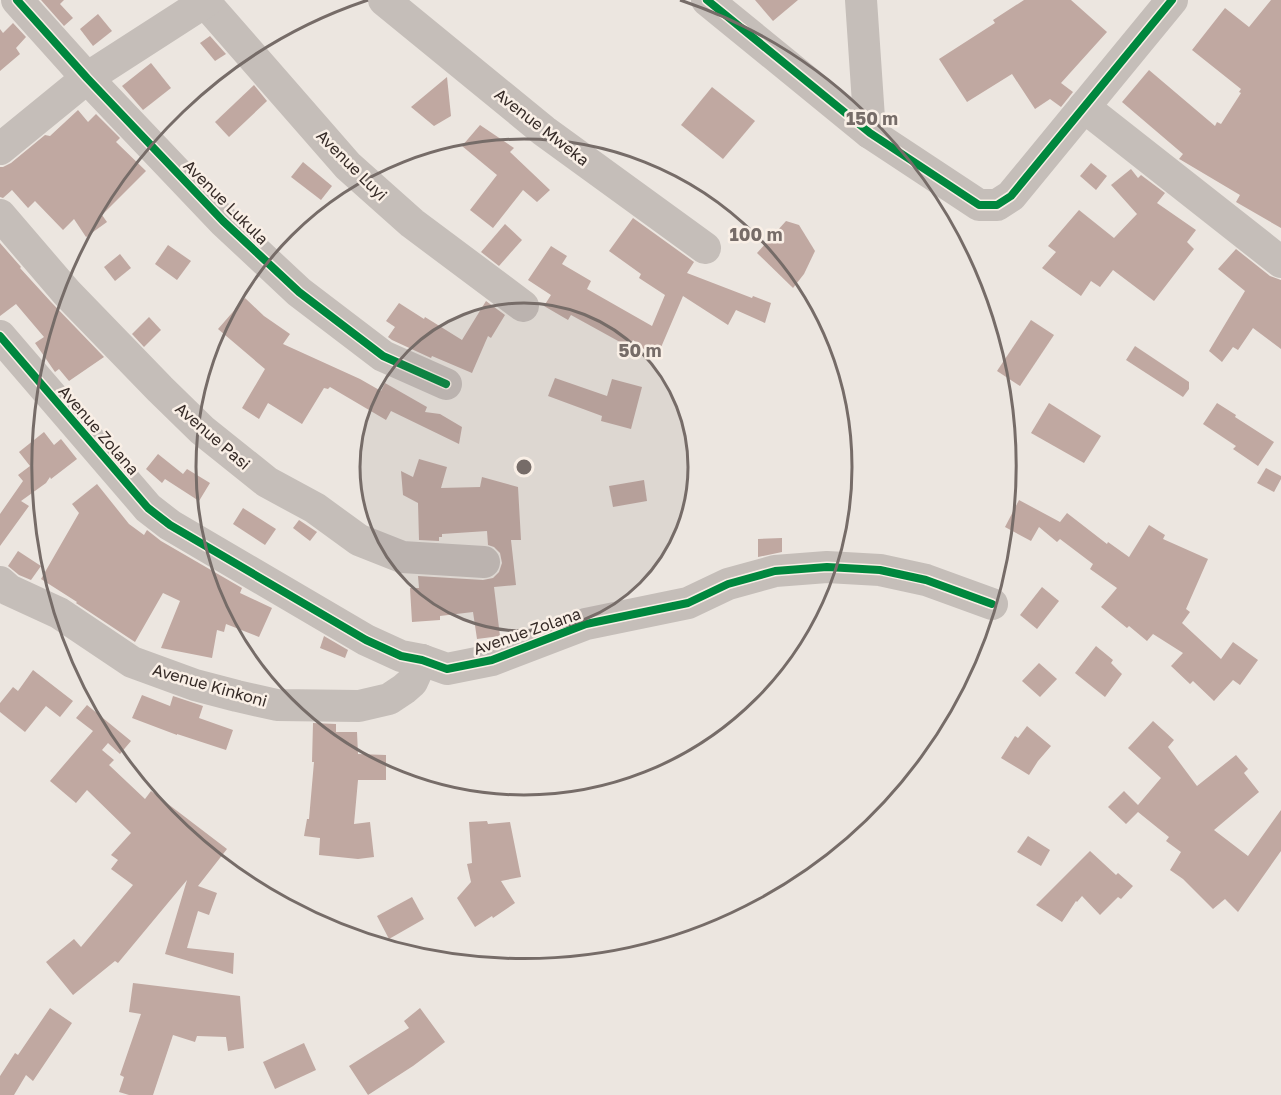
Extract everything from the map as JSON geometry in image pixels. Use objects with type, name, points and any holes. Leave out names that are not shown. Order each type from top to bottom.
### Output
[{"type":"street","name":"Avenue Lukula","points":[[17,0],[87,78],[223,221],[299,292],[383,356],[446,384]]},
{"type":"street","name":"Avenue Mweka","points":[[384,0],[544,131],[705,248]]},
{"type":"street","points":[[707,0],[870,133],[979,206],[997,205],[1011,196],[1172,0]]},
{"type":"street","points":[[861,0],[870,133]]},
{"type":"street","points":[[0,149],[87,78],[206,1]]},
{"type":"street","name":"Avenue Luyi","points":[[206,1],[348,166],[412,223],[523,306]]},
{"type":"street","points":[[1084,108],[1281,262]]},
{"type":"street","name":"Avenue Pasi","points":[[0,215],[67,293],[160,390],[202,430],[267,482],[315,508],[359,540],[402,557],[484,561]]},
{"type":"street","name":"Avenue Zolana","points":[[0,336],[148,508],[170,525],[366,640],[401,656],[422,660],[447,669],[492,660],[586,624],[688,603],[728,584],[775,571],[827,567],[880,570],[926,580],[992,604]]},
{"type":"street","name":"Avenue Kinkoni","points":[[0,582],[9,590],[59,613],[132,662],[195,685],[277,705],[359,706],[388,699],[412,682],[422,660]]},
{"type":"building","points":[[41,0],[64,0],[60,4],[73,18],[64,26]]},
{"type":"building","points":[[755,0],[798,0],[773,21]]},
{"type":"building","points":[[1024,0],[1071,0],[1107,32],[1061,83],[1073,92],[1061,107],[1050,99],[1035,109],[1012,74],[967,102],[939,59],[995,23],[993,20]]},
{"type":"building","points":[[1271,0],[1281,0],[1281,228],[1236,202],[1240,195],[1179,159],[1183,154],[1122,102],[1149,70],[1215,126],[1217,122],[1221,124],[1241,93],[1239,92],[1241,89],[1192,50],[1225,8],[1249,27]]},
{"type":"building","points":[[98,14],[112,31],[93,46],[80,29]]},
{"type":"building","points":[[13,23],[26,37],[16,48],[20,54],[0,71],[0,29],[3,33]]},
{"type":"building","points":[[210,36],[226,54],[215,61],[200,43]]},
{"type":"building","points":[[151,63],[171,88],[143,110],[122,86]]},
{"type":"building","points":[[447,77],[451,116],[434,126],[411,107]]},
{"type":"building","points":[[254,85],[267,101],[229,137],[215,122]]},
{"type":"building","points":[[712,87],[755,121],[723,159],[681,125]]},
{"type":"building","points":[[78,110],[88,122],[96,114],[120,138],[116,142],[146,171],[102,215],[107,222],[86,237],[74,219],[63,230],[35,201],[28,208],[12,190],[3,198],[0,197],[0,167],[11,163],[45,135],[50,136]]},
{"type":"building","points":[[480,125],[514,148],[510,152],[550,190],[537,202],[523,190],[493,228],[470,210],[497,175],[462,146]]},
{"type":"building","points":[[303,162],[332,186],[321,200],[291,177]]},
{"type":"building","points":[[1091,163],[1107,176],[1096,190],[1080,176]]},
{"type":"building","points":[[1131,169],[1138,178],[1141,175],[1165,193],[1157,203],[1196,230],[1187,242],[1194,249],[1154,301],[1113,270],[1100,287],[1091,281],[1081,296],[1042,268],[1056,252],[1048,246],[1079,210],[1114,238],[1137,214],[1111,185]]},
{"type":"building","points":[[633,218],[694,262],[687,273],[771,303],[765,323],[736,310],[728,325],[683,296],[656,359],[633,340],[629,347],[571,315],[568,320],[544,306],[551,295],[528,280],[551,246],[567,256],[562,264],[591,281],[587,289],[652,326],[665,295],[639,278],[641,274],[609,251]]},
{"type":"building","points":[[786,221],[799,225],[815,251],[804,274],[793,288],[757,253]]},
{"type":"building","points":[[505,224],[522,240],[499,266],[481,252]]},
{"type":"building","points":[[0,243],[51,302],[104,357],[69,381],[59,369],[55,372],[35,343],[44,337],[16,304],[0,316]]},
{"type":"building","points":[[168,245],[191,261],[177,280],[155,264]]},
{"type":"building","points":[[1236,249],[1270,276],[1281,280],[1281,349],[1253,328],[1238,350],[1233,347],[1222,362],[1209,351],[1245,291],[1218,269]]},
{"type":"building","points":[[120,254],[131,268],[115,281],[104,267]]},
{"type":"building","points":[[245,298],[264,316],[290,334],[283,344],[381,391],[385,383],[427,407],[425,412],[440,414],[462,427],[459,444],[391,411],[386,420],[330,387],[324,388],[302,424],[268,403],[259,419],[242,408],[265,369],[218,329]]},
{"type":"building","points":[[486,301],[505,315],[491,338],[488,336],[472,373],[432,356],[431,358],[388,337],[395,327],[386,321],[399,303],[462,340]]},
{"type":"building","points":[[149,317],[161,330],[144,347],[132,334]]},
{"type":"building","points":[[1031,320],[1054,335],[1020,386],[997,371]]},
{"type":"building","points":[[1135,346],[1189,382],[1189,389],[1183,397],[1126,360]]},
{"type":"building","points":[[555,378],[607,396],[612,379],[642,387],[631,429],[601,421],[602,416],[548,396]]},
{"type":"building","points":[[1049,403],[1101,436],[1084,463],[1031,433]]},
{"type":"building","points":[[1217,403],[1274,442],[1258,466],[1233,449],[1236,446],[1203,424]]},
{"type":"building","points":[[44,432],[54,445],[61,439],[77,459],[51,479],[50,477],[46,483],[21,501],[29,506],[0,546],[0,514],[23,481],[18,475],[30,466],[19,452]]},
{"type":"building","points":[[158,454],[183,474],[187,469],[210,483],[199,501],[165,479],[162,483],[146,469]]},
{"type":"building","points":[[419,459],[447,467],[441,488],[480,487],[482,477],[518,487],[521,540],[511,540],[516,585],[494,587],[500,636],[477,639],[473,612],[440,616],[440,620],[412,622],[410,588],[419,588],[418,576],[483,580],[493,578],[499,572],[502,563],[500,553],[488,545],[487,531],[442,534],[439,541],[419,540],[418,503],[403,495],[401,471],[413,477]]},
{"type":"building","points":[[1266,468],[1281,476],[1274,492],[1257,483]]},
{"type":"building","points":[[644,480],[647,501],[613,507],[609,486]]},
{"type":"building","points":[[97,484],[129,524],[144,535],[147,530],[161,541],[242,588],[240,593],[272,608],[259,637],[226,624],[224,632],[217,630],[212,658],[161,648],[180,601],[163,593],[135,642],[41,579],[79,513],[72,504]]},
{"type":"building","points":[[1019,500],[1060,522],[1067,513],[1107,544],[1108,542],[1129,557],[1149,525],[1165,535],[1163,539],[1208,559],[1186,609],[1190,612],[1182,623],[1221,659],[1233,642],[1258,660],[1240,685],[1233,680],[1214,701],[1193,681],[1190,684],[1171,666],[1183,653],[1153,634],[1147,641],[1101,607],[1117,588],[1090,569],[1093,564],[1060,539],[1057,542],[1039,527],[1031,541],[1005,527]]},
{"type":"building","points":[[243,508],[276,529],[265,545],[233,524]]},
{"type":"building","points":[[299,520],[317,532],[310,541],[293,528]]},
{"type":"building","points":[[782,538],[782,552],[758,557],[758,539]]},
{"type":"building","points":[[18,551],[41,566],[31,580],[19,575],[8,566]]},
{"type":"building","points":[[1042,587],[1059,601],[1037,629],[1020,615]]},
{"type":"building","points":[[324,636],[348,650],[345,658],[320,648]]},
{"type":"building","points":[[1096,646],[1113,660],[1111,663],[1122,674],[1105,697],[1075,673]]},
{"type":"building","points":[[1039,663],[1057,679],[1040,697],[1022,681]]},
{"type":"building","points":[[33,670],[73,701],[60,717],[46,706],[25,732],[0,712],[0,703],[13,687],[18,691]]},
{"type":"building","points":[[142,695],[170,706],[173,696],[203,706],[199,718],[233,730],[226,750],[132,718]]},
{"type":"building","points":[[87,705],[131,741],[120,754],[108,743],[102,750],[114,760],[109,765],[145,799],[151,791],[227,849],[198,886],[217,893],[209,915],[198,911],[187,948],[234,953],[233,974],[165,954],[187,880],[118,963],[115,961],[73,995],[46,962],[74,939],[81,947],[133,885],[111,869],[118,860],[111,855],[131,833],[87,790],[76,803],[50,781],[93,731],[76,718]]},
{"type":"building","points":[[1153,721],[1174,740],[1168,747],[1197,786],[1236,755],[1248,769],[1244,773],[1259,792],[1214,830],[1248,856],[1281,810],[1281,851],[1238,912],[1225,899],[1213,909],[1183,879],[1170,870],[1181,852],[1166,841],[1169,837],[1138,812],[1126,824],[1108,807],[1124,791],[1138,805],[1161,778],[1128,748]]},
{"type":"building","points":[[313,723],[336,724],[336,732],[357,732],[358,754],[386,755],[386,780],[358,780],[354,824],[370,822],[374,857],[358,859],[319,855],[320,838],[304,836],[307,819],[309,819],[314,762],[312,762]]},
{"type":"building","points":[[1027,726],[1051,746],[1029,775],[1001,758],[1015,736],[1018,738]]},
{"type":"building","points":[[487,821],[488,824],[510,822],[521,877],[501,881],[515,903],[475,927],[457,898],[471,882],[467,864],[472,863],[469,822]]},
{"type":"building","points":[[1028,836],[1050,850],[1041,866],[1017,852]]},
{"type":"building","points":[[1090,851],[1116,875],[1118,873],[1133,886],[1121,899],[1118,897],[1100,915],[1082,896],[1062,922],[1036,905]]},
{"type":"building","points":[[412,897],[424,919],[389,939],[377,916]]},
{"type":"building","points":[[133,983],[240,996],[244,1048],[228,1051],[226,1037],[197,1036],[195,1042],[173,1035],[153,1095],[129,1095],[119,1092],[124,1077],[120,1075],[141,1014],[129,1012]]},
{"type":"building","points":[[50,1008],[72,1023],[33,1081],[26,1075],[14,1095],[0,1095],[0,1076],[15,1053],[18,1055]]},
{"type":"building","points":[[420,1008],[445,1042],[368,1095],[349,1066],[409,1028],[404,1021]]},
{"type":"building","points":[[304,1043],[316,1070],[275,1089],[263,1062]]},
{"type":"cycle path","points":[[17,0],[87,78],[223,221],[299,292],[383,356],[446,384]]},
{"type":"cycle path","points":[[707,0],[870,133],[979,205],[997,205],[1011,196],[1172,0]]},
{"type":"cycle path","points":[[0,336],[148,508],[170,525],[366,640],[401,656],[422,660],[447,669],[492,660],[586,624],[688,603],[728,584],[775,571],[827,567],[880,570],[926,580],[992,604]]}]
